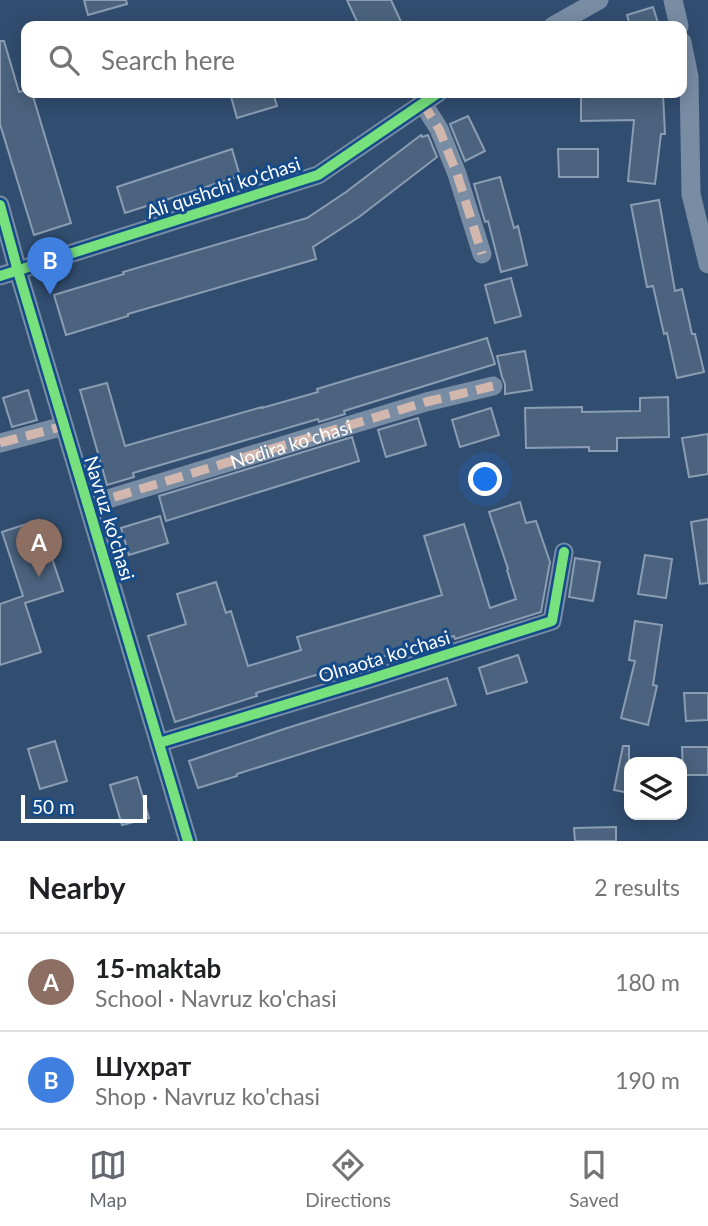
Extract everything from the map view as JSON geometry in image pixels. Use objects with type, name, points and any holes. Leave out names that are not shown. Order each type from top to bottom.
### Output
[{"type":"street","points":[[562,21],[599,0]]},
{"type":"street","points":[[673,0],[677,21]]},
{"type":"street","points":[[687,67],[691,194],[708,264]]},
{"type":"street","name":"Ali qushchi ko'chasi","points":[[9,273],[318,175],[429,98]]},
{"type":"street","points":[[430,98],[482,254]]},
{"type":"street","name":"Navruz ko'chasi","points":[[0,205],[9,273],[64,426],[188,841]]},
{"type":"street","name":"Nodira ko'chasi","points":[[88,505],[426,402],[493,386]]},
{"type":"street","points":[[0,443],[64,426]]},
{"type":"street","name":"Olnaota ko'chasi","points":[[159,743],[552,621],[564,552]]},
{"type":"building","points":[[84,0],[126,0],[127,4],[88,15]]},
{"type":"building","points":[[347,0],[391,0],[401,21],[357,21]]},
{"type":"building","points":[[653,7],[657,21],[629,21],[627,15]]},
{"type":"building","points":[[0,41],[4,41],[21,98],[34,98],[71,223],[34,235],[0,124]]},
{"type":"building","points":[[231,98],[275,98],[277,106],[237,118]]},
{"type":"building","points":[[581,98],[663,98],[665,134],[661,134],[655,184],[628,181],[634,120],[581,121]]},
{"type":"building","points":[[468,116],[485,151],[465,161],[450,124]]},
{"type":"building","points":[[421,135],[428,135],[437,157],[359,217],[313,247],[316,259],[66,335],[54,295],[307,218]]},
{"type":"building","points":[[232,149],[240,176],[125,213],[117,187]]},
{"type":"building","points":[[558,149],[598,149],[598,177],[559,177]]},
{"type":"building","points":[[500,177],[514,228],[518,226],[527,265],[501,272],[488,221],[485,222],[474,184]]},
{"type":"building","points":[[659,200],[675,291],[682,289],[704,372],[677,378],[653,286],[647,287],[631,205]]},
{"type":"building","points":[[511,278],[521,316],[495,323],[485,285]]},
{"type":"building","points":[[487,338],[495,364],[344,411],[345,414],[319,422],[318,419],[133,473],[134,477],[107,485],[80,390],[107,383],[125,446],[318,392],[317,389]]},
{"type":"building","points":[[525,351],[532,390],[505,394],[497,356]]},
{"type":"building","points":[[28,390],[37,420],[12,427],[3,398]]},
{"type":"building","points":[[668,397],[669,437],[617,438],[617,451],[589,451],[589,447],[526,448],[525,408],[582,407],[582,412],[640,411],[640,398]]},
{"type":"building","points":[[491,408],[499,435],[460,447],[452,420]]},
{"type":"building","points":[[418,418],[426,445],[386,457],[378,430]]},
{"type":"building","points":[[708,434],[708,474],[689,477],[682,438]]},
{"type":"building","points":[[352,437],[359,461],[166,521],[159,496]]},
{"type":"building","points":[[520,502],[526,523],[536,521],[550,562],[541,612],[455,639],[454,636],[309,677],[175,722],[148,636],[186,624],[177,594],[216,582],[226,613],[231,611],[248,666],[301,650],[297,637],[442,595],[424,536],[464,524],[490,608],[516,599],[489,512]]},
{"type":"building","points":[[160,516],[168,543],[129,555],[121,528]]},
{"type":"building","points":[[708,519],[708,583],[700,584],[691,522]]},
{"type":"building","points":[[39,520],[63,591],[25,603],[41,652],[0,665],[0,604],[23,596],[2,532]]},
{"type":"building","points":[[645,555],[672,559],[666,598],[638,594]]},
{"type":"building","points":[[575,558],[600,562],[593,601],[569,597]]},
{"type":"building","points":[[635,621],[662,625],[653,685],[657,686],[648,725],[621,718],[635,661],[629,660]]},
{"type":"building","points":[[518,655],[527,682],[487,694],[479,668]]},
{"type":"building","points":[[447,678],[456,705],[198,788],[189,761]]},
{"type":"building","points":[[684,693],[708,693],[708,720],[686,721]]},
{"type":"building","points":[[55,741],[67,781],[40,789],[28,749]]},
{"type":"building","points":[[623,746],[629,746],[629,757],[624,757],[624,792],[614,790]]},
{"type":"building","points":[[682,747],[708,747],[708,775],[687,775],[687,757],[682,757]]},
{"type":"building","points":[[137,777],[149,818],[122,825],[110,785]]},
{"type":"building","points":[[616,827],[616,841],[575,841],[574,828]]},
{"type":"marked path","points":[[422,102],[439,129],[457,174],[482,254]]},
{"type":"marked path","points":[[88,505],[426,402],[493,386]]},
{"type":"marked path","points":[[0,443],[64,426]]},
{"type":"cycle path","points":[[0,276],[318,175],[431,98]]},
{"type":"cycle path","points":[[0,205],[188,841]]},
{"type":"cycle path","points":[[159,743],[552,621],[564,552]]},
{"type":"place","name":"Шухрат","points":[[50,295]]},
{"type":"place","name":"15-maktab","points":[[39,577]]}]
